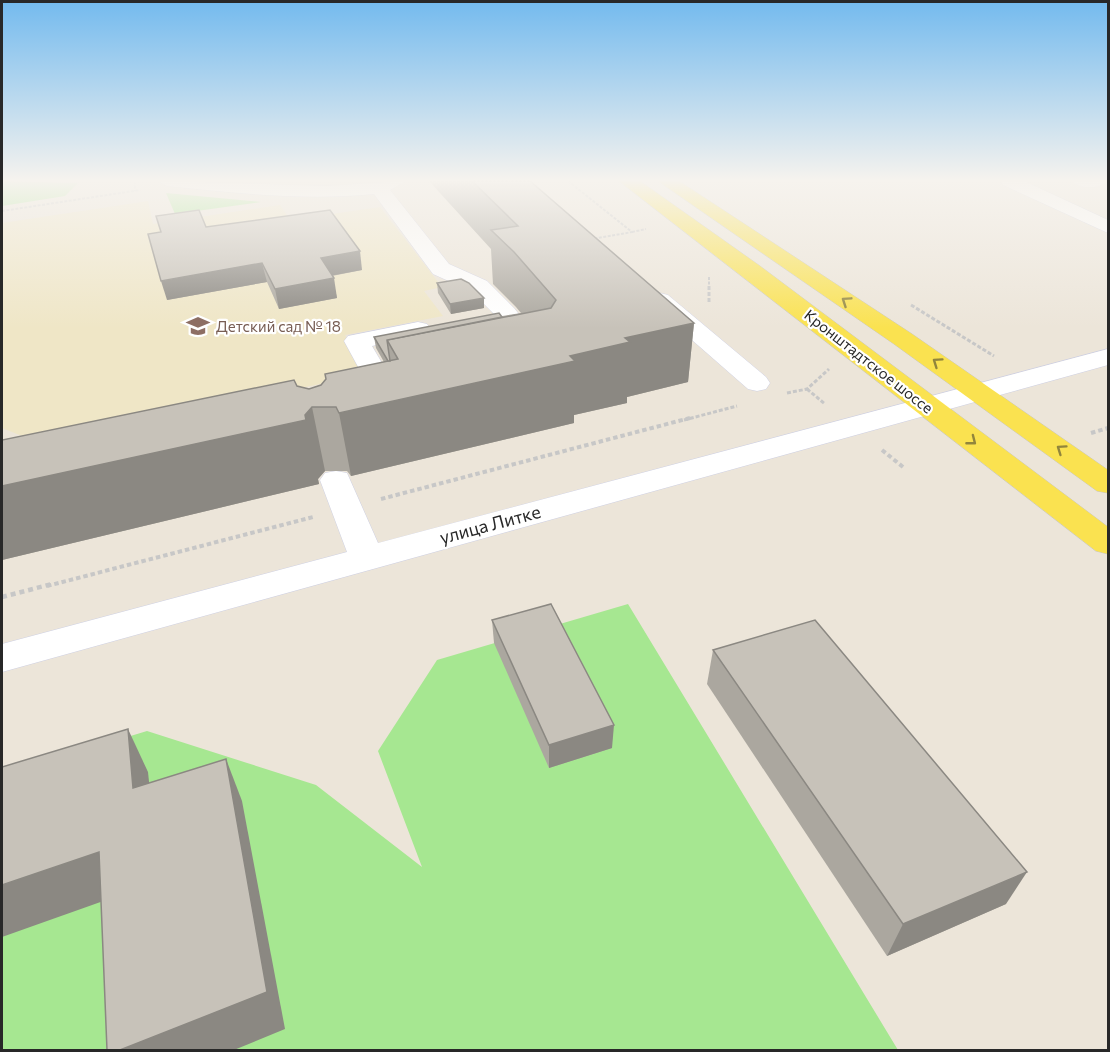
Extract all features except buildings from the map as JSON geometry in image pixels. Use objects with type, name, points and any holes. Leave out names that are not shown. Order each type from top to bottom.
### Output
[{"type":"main road","name":"Кронштадтское шоссе","points":[[696,230],[1108,543]]},
{"type":"main road","name":"Кронштадтское шоссе","points":[[739,230],[979,392],[1108,484]]},
{"type":"street","points":[[416,230],[441,269],[479,286],[494,316],[541,359],[519,364]]},
{"type":"street","points":[[647,288],[753,393]]},
{"type":"street","points":[[385,392],[357,341],[437,326]]},
{"type":"street","name":"улица Литке","points":[[2,658],[1108,357]]},
{"type":"street","points":[[342,494],[367,558]]},
{"type":"path","points":[[590,239],[631,230]]},
{"type":"path","points":[[807,389],[829,407]]},
{"type":"path","points":[[2,597],[342,494],[753,393]]},
{"type":"path","points":[[877,445],[903,466]]},
{"type":"shaded area","name":"Детский сад № 18","points":[[2,230],[398,230],[442,287],[424,291],[443,316],[345,335],[364,375],[37,442],[2,428]]},
{"type":"green space","points":[[628,604],[898,1050],[2,1050],[2,775],[147,731],[316,785],[422,867],[378,751],[437,660]]},
{"type":"place","name":"Детский сад № 18","points":[[198,326]]}]
